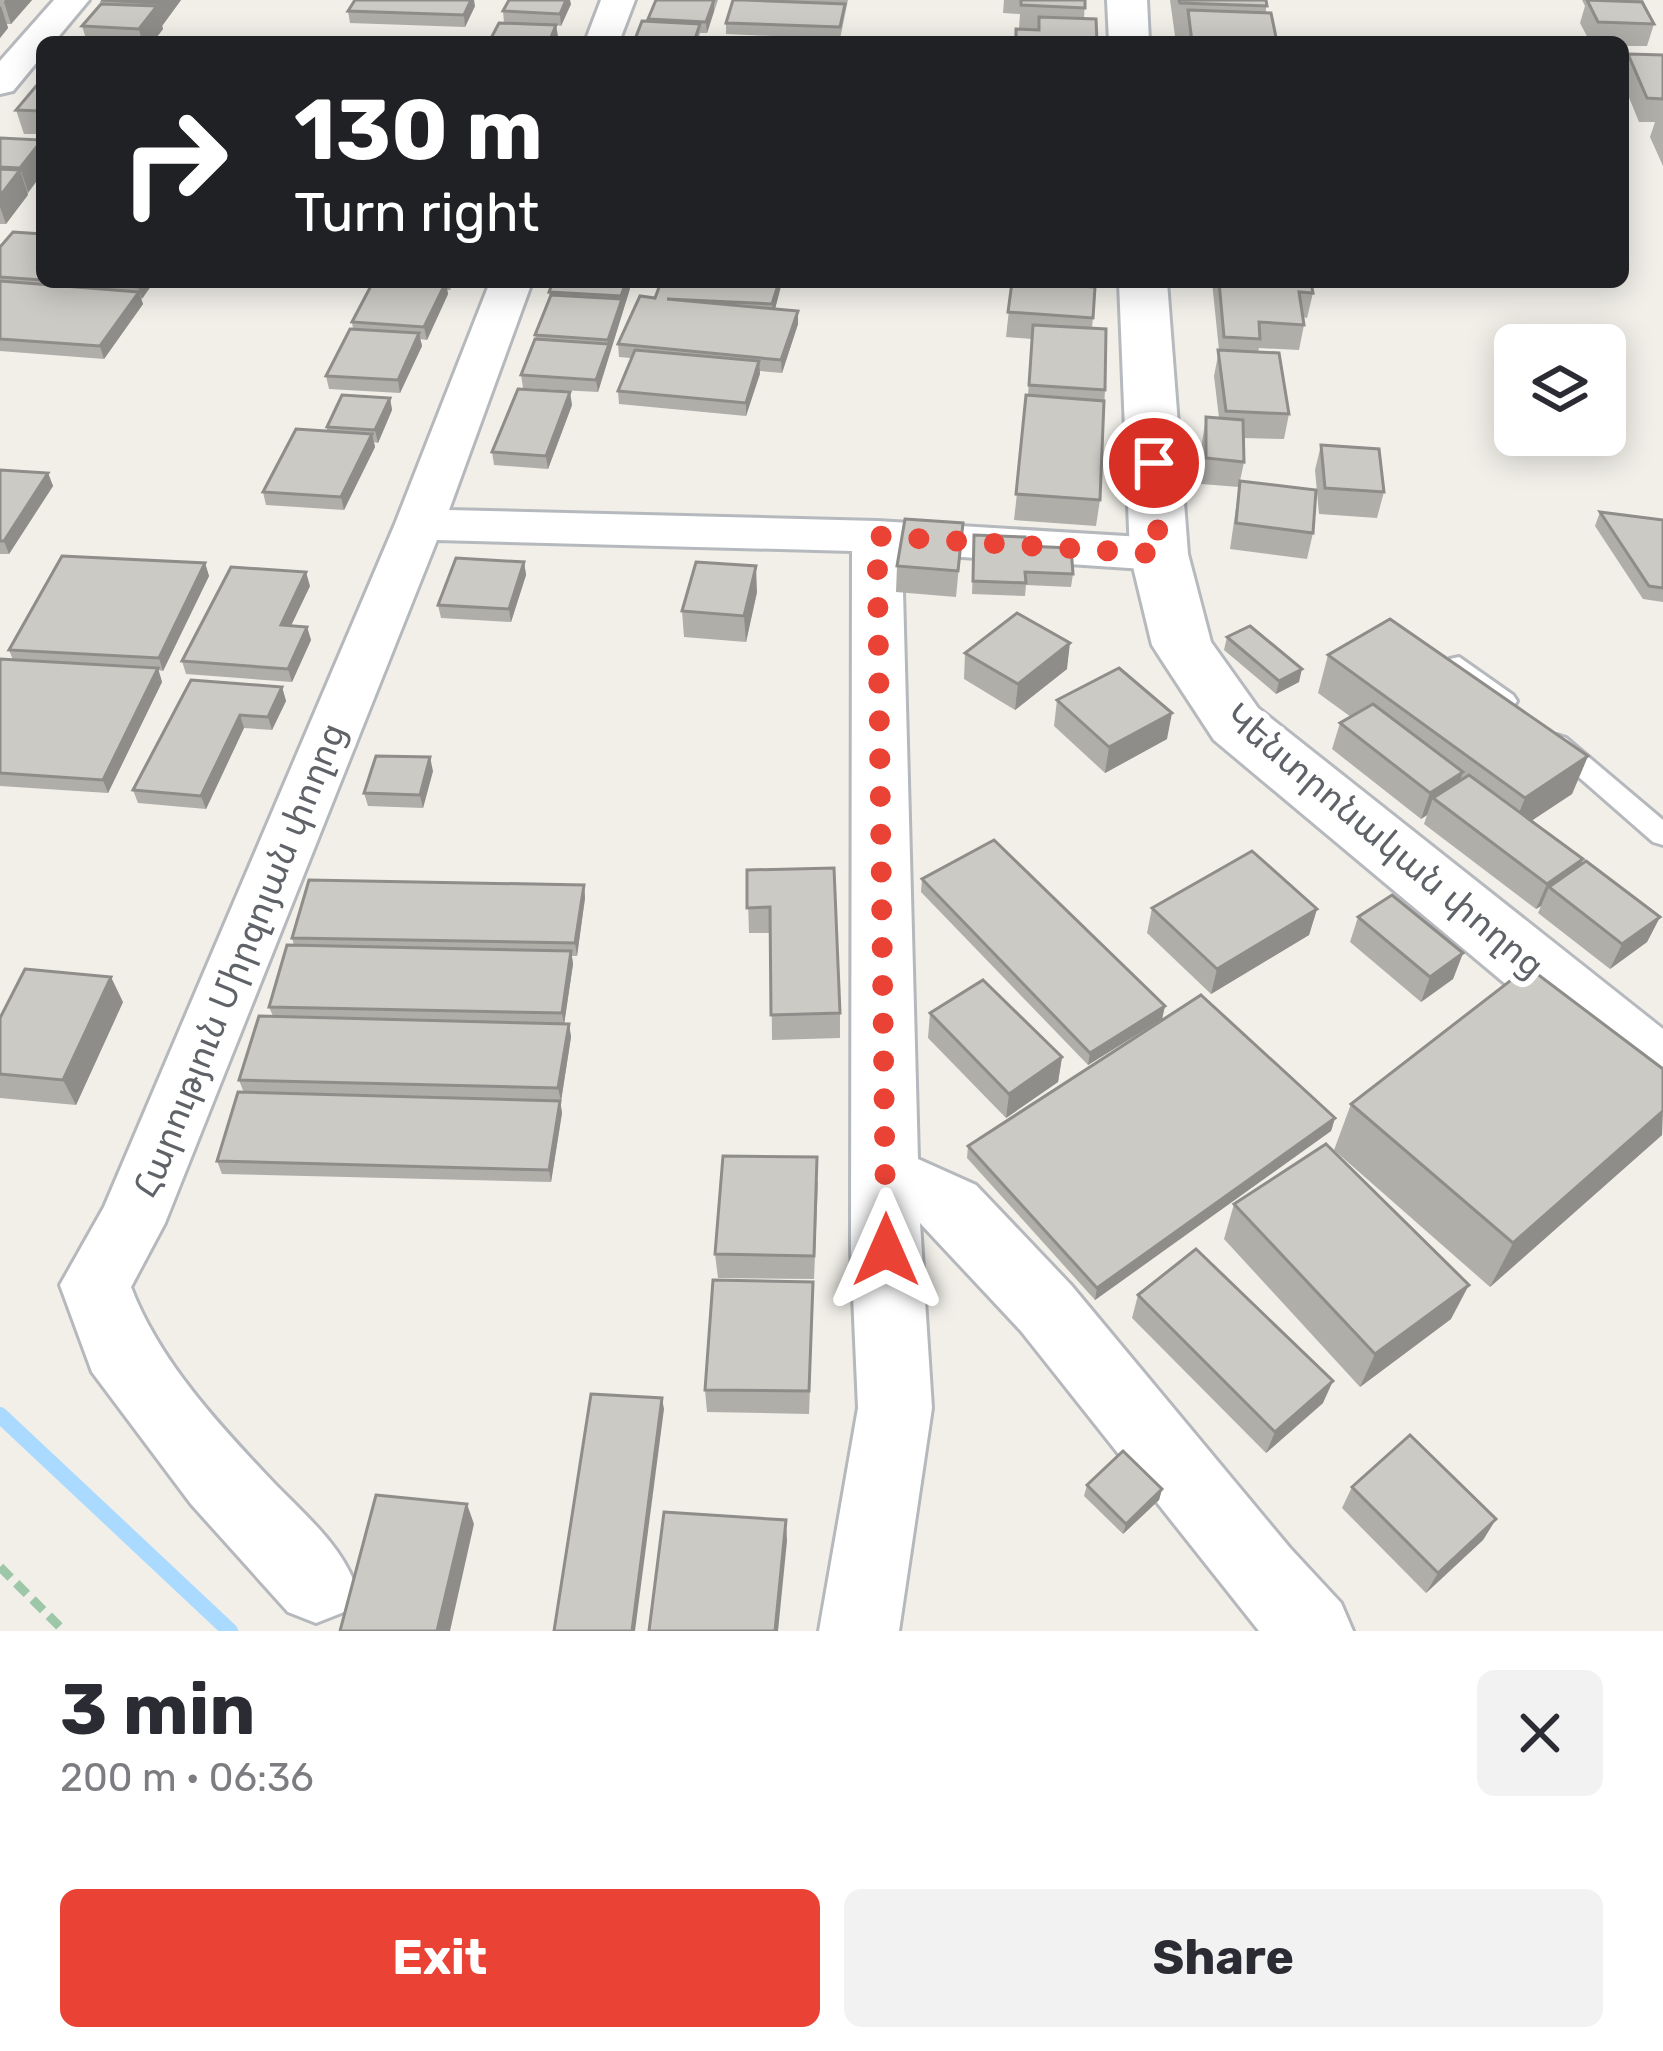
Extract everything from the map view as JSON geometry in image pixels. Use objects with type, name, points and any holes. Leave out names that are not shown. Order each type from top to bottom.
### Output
[{"type":"main road","points":[[1127,0],[1129,36]]},
{"type":"main road","name":"Կենտրոնական փողոց","points":[[1143,288],[1159,554],[1182,645],[1236,724],[1663,1072]]},
{"type":"street","points":[[41,36],[72,0]]},
{"type":"street","points":[[604,36],[618,0]]},
{"type":"street","points":[[0,83],[36,42]]},
{"type":"street","name":"Հարություն Միրզոյան փողոց","points":[[316,1584],[218,1478],[118,1348],[95,1285],[131,1223],[419,524],[509,288]]},
{"type":"street","points":[[419,524],[877,536],[1159,554]]},
{"type":"street","points":[[860,1631],[895,1408],[886,1176],[877,536]]},
{"type":"street","points":[[886,1176],[952,1206],[1046,1308],[1262,1576],[1313,1631]]},
{"type":"lane","points":[[1459,665],[1663,835]]},
{"type":"path","points":[[0,1568],[61,1630]]},
{"type":"building","points":[[355,0],[471,0],[464,15],[348,11]]},
{"type":"building","points":[[509,0],[566,0],[560,14],[503,11]]},
{"type":"building","points":[[656,0],[714,0],[706,22],[648,19]]},
{"type":"building","points":[[733,0],[845,4],[840,27],[726,23]]},
{"type":"building","points":[[1021,0],[1085,0],[1085,8],[1021,5]]},
{"type":"building","points":[[1266,0],[1267,6],[1180,3]]},
{"type":"building","points":[[1587,0],[1642,2],[1654,24],[1598,22]]},
{"type":"building","points":[[101,4],[157,6],[139,29],[82,26]]},
{"type":"building","points":[[1188,10],[1271,13],[1276,36],[1191,36]]},
{"type":"building","points":[[1039,17],[1096,19],[1097,36],[1016,36],[1016,29],[1039,30]]},
{"type":"building","points":[[642,21],[700,24],[696,36],[636,36]]},
{"type":"building","points":[[499,23],[556,25],[551,36],[492,36]]},
{"type":"building","points":[[1629,54],[1663,55],[1663,99],[1647,98]]},
{"type":"building","points":[[36,86],[36,111],[16,110]]},
{"type":"building","points":[[0,138],[36,140],[36,148],[20,168],[0,167]]},
{"type":"building","points":[[0,169],[20,170],[0,196]]},
{"type":"building","points":[[13,232],[36,234],[36,280],[0,277],[0,247]]},
{"type":"building","points":[[0,281],[36,284],[36,288],[139,292],[100,346],[0,339]]},
{"type":"building","points":[[370,288],[443,288],[424,327],[352,322]]},
{"type":"building","points":[[551,288],[624,288],[621,296],[549,292]]},
{"type":"building","points":[[659,288],[777,288],[772,304],[667,299],[798,311],[781,360],[618,344],[640,296],[655,298]]},
{"type":"building","points":[[1011,288],[1095,288],[1093,318],[1008,312]]},
{"type":"building","points":[[1220,288],[1312,288],[1313,293],[1299,292],[1304,325],[1259,322],[1260,339],[1224,337]]},
{"type":"building","points":[[551,295],[622,299],[608,340],[535,335]]},
{"type":"building","points":[[1033,325],[1106,329],[1105,390],[1029,385]]},
{"type":"building","points":[[350,329],[419,333],[398,380],[326,376]]},
{"type":"building","points":[[535,339],[609,344],[596,380],[521,375]]},
{"type":"building","points":[[635,350],[759,361],[746,403],[618,391]]},
{"type":"building","points":[[1218,350],[1279,353],[1289,414],[1226,411]]},
{"type":"building","points":[[518,389],[570,392],[546,456],[492,452]]},
{"type":"building","points":[[342,395],[390,398],[375,430],[327,427]]},
{"type":"building","points":[[1026,395],[1104,401],[1100,500],[1016,494]]},
{"type":"building","points":[[1206,417],[1243,420],[1244,462],[1206,458]]},
{"type":"building","points":[[296,429],[372,434],[341,497],[263,492]]},
{"type":"building","points":[[1321,445],[1379,449],[1384,492],[1325,488]]},
{"type":"building","points":[[0,470],[48,473],[4,541],[0,541]]},
{"type":"building","points":[[1240,481],[1316,490],[1313,533],[1236,523]]},
{"type":"building","points":[[1600,512],[1663,520],[1663,588],[1649,586]]},
{"type":"building","points":[[905,519],[963,523],[958,571],[897,566]]},
{"type":"building","points":[[974,535],[1025,537],[1025,546],[1071,548],[1073,574],[1025,572],[1026,583],[973,581]]},
{"type":"building","points":[[62,556],[205,563],[159,658],[9,650]]},
{"type":"building","points":[[456,558],[524,562],[509,609],[438,605]]},
{"type":"building","points":[[696,562],[756,566],[744,616],[682,611]]},
{"type":"building","points":[[231,567],[306,572],[281,625],[307,627],[288,669],[182,661]]},
{"type":"building","points":[[1017,613],[1070,643],[1018,684],[965,653]]},
{"type":"building","points":[[1390,619],[1588,756],[1525,798],[1328,655]]},
{"type":"building","points":[[1250,626],[1302,669],[1279,681],[1227,637]]},
{"type":"building","points":[[0,659],[158,668],[103,780],[0,773]]},
{"type":"building","points":[[1119,668],[1172,713],[1109,747],[1057,700]]},
{"type":"building","points":[[191,680],[282,687],[268,717],[240,715],[201,796],[133,790]]},
{"type":"building","points":[[1373,704],[1463,772],[1430,793],[1340,723]]},
{"type":"building","points":[[376,756],[430,757],[420,795],[364,793]]},
{"type":"building","points":[[1469,775],[1583,859],[1547,884],[1433,798]]},
{"type":"building","points":[[994,840],[1165,1006],[1090,1053],[922,879]]},
{"type":"building","points":[[1252,851],[1317,909],[1217,969],[1152,908]]},
{"type":"building","points":[[1586,861],[1660,917],[1622,944],[1549,887]]},
{"type":"building","points":[[834,868],[840,1013],[771,1015],[770,907],[747,908],[747,870]]},
{"type":"building","points":[[309,880],[584,885],[575,943],[292,938]]},
{"type":"building","points":[[1392,895],[1463,953],[1430,977],[1358,917]]},
{"type":"building","points":[[287,945],[571,951],[562,1013],[269,1007]]},
{"type":"building","points":[[1528,967],[1663,1069],[1663,1111],[1513,1243],[1351,1104]]},
{"type":"building","points":[[25,969],[111,977],[63,1080],[0,1074],[0,1018]]},
{"type":"building","points":[[983,980],[1062,1057],[1009,1094],[930,1013]]},
{"type":"building","points":[[1201,995],[1335,1118],[1097,1288],[968,1146]]},
{"type":"building","points":[[259,1016],[569,1024],[558,1088],[239,1080]]},
{"type":"building","points":[[238,1092],[560,1101],[549,1170],[217,1161]]},
{"type":"building","points":[[1326,1144],[1469,1285],[1375,1354],[1234,1204]]},
{"type":"building","points":[[723,1156],[817,1157],[814,1256],[715,1254]]},
{"type":"building","points":[[1196,1249],[1333,1381],[1275,1432],[1138,1295]]},
{"type":"building","points":[[713,1280],[813,1282],[809,1391],[705,1390]]},
{"type":"building","points":[[591,1394],[662,1398],[632,1631],[554,1631]]},
{"type":"building","points":[[1410,1435],[1496,1519],[1438,1573],[1352,1487]]},
{"type":"building","points":[[1123,1451],[1162,1489],[1126,1524],[1087,1485]]},
{"type":"building","points":[[376,1495],[467,1504],[437,1631],[340,1631]]},
{"type":"building","points":[[664,1512],[786,1520],[775,1631],[649,1631]]},
{"type":"waterway","points":[[0,1415],[230,1631]]},
{"type":"route","points":[[886,1250],[877,536],[1159,554],[1154,463]]}]
